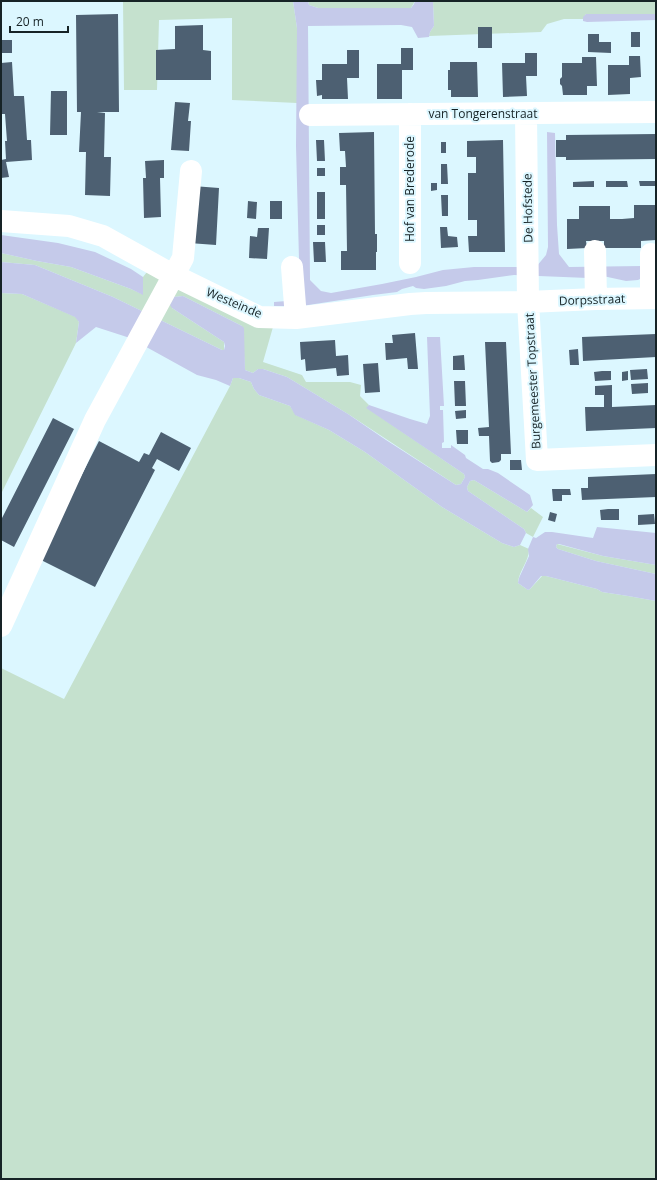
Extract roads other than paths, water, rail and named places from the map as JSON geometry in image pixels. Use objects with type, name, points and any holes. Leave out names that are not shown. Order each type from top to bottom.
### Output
[{"type":"street","name":"van Tongerenstraat","points":[[310,115],[656,112]]},
{"type":"street","name":"Hof van Brederode","points":[[410,114],[410,263]]},
{"type":"street","name":"De Hofstede","points":[[526,114],[528,302]]},
{"type":"street","points":[[1,626],[95,420],[183,258],[191,171]]},
{"type":"street","name":"Westeinde","points":[[1,221],[69,226],[103,236],[173,275],[259,316],[295,308],[528,302]]},
{"type":"street","points":[[292,267],[295,308]]},
{"type":"street","name":"Dorpsstraat","points":[[528,302],[596,273],[652,279]]},
{"type":"street","name":"Burgemeester Topstraat","points":[[528,302],[537,460],[656,455]]},
{"type":"water","points":[[293,1],[308,1],[309,5],[318,8],[411,8],[415,1],[433,1],[434,26],[429,37],[418,38],[412,27],[401,25],[308,26],[310,280],[321,291],[331,293],[382,284],[443,270],[474,267],[536,267],[546,255],[548,247],[547,132],[555,133],[559,254],[569,267],[642,266],[644,277],[638,280],[626,281],[603,276],[588,278],[514,275],[465,281],[446,286],[424,289],[413,286],[397,292],[302,306],[274,306],[274,302],[299,300],[300,297],[296,146],[297,28]]},
{"type":"water","points":[[586,14],[656,14],[656,20],[587,22],[583,21],[583,17]]},
{"type":"water","points":[[1,235],[58,243],[95,252],[131,269],[143,277],[143,295],[131,289],[71,267],[1,253]]},
{"type":"water","points":[[1,262],[35,265],[113,297],[224,350],[224,342],[172,308],[170,305],[174,297],[183,296],[244,328],[245,370],[253,373],[258,369],[263,369],[287,377],[348,414],[456,485],[461,484],[465,477],[464,474],[366,408],[369,405],[427,424],[430,416],[427,337],[440,337],[444,406],[440,406],[440,410],[443,410],[444,442],[442,443],[442,448],[451,448],[451,445],[465,455],[466,458],[483,469],[488,469],[498,473],[530,495],[533,505],[527,512],[474,480],[470,481],[467,487],[468,491],[524,529],[526,533],[520,545],[514,547],[502,543],[442,507],[365,452],[329,430],[295,415],[290,406],[259,395],[251,382],[239,378],[233,378],[230,386],[216,380],[197,375],[130,338],[96,327],[76,343],[79,322],[75,317],[22,294],[1,293]]},
{"type":"water","points":[[597,527],[656,533],[656,565],[603,556],[559,544],[557,544],[556,547],[558,549],[596,561],[656,574],[656,601],[602,592],[597,589],[546,576],[541,576],[528,590],[518,583],[529,556],[528,549],[533,537],[536,538],[545,532],[552,532],[593,538]]}]
